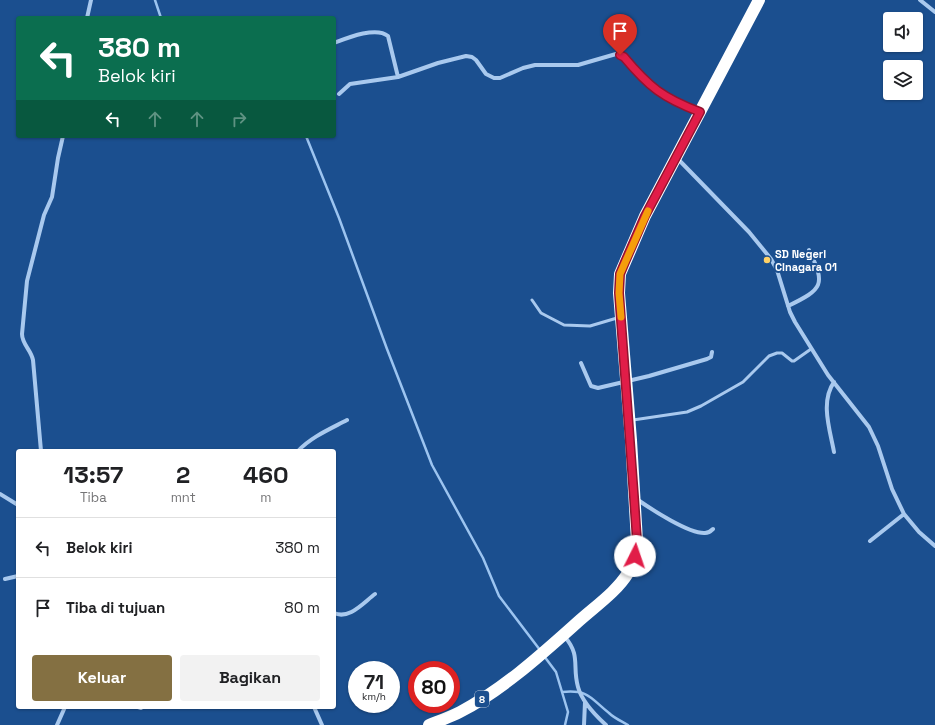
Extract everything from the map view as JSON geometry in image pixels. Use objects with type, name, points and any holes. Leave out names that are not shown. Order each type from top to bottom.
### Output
[{"type":"highway","name":"8","points":[[429,725],[452,716],[474,704],[529,664],[610,594],[624,580],[629,571],[635,556],[637,541],[619,284],[622,268],[645,216],[675,157],[759,0]]},
{"type":"street","points":[[87,16],[91,0]]},
{"type":"street","points":[[920,0],[935,12]]},
{"type":"street","points":[[336,42],[350,37],[379,31],[384,32],[388,36],[398,77]]},
{"type":"street","points":[[339,94],[350,84],[398,77],[438,63],[466,56],[472,57],[476,60],[486,74],[494,78],[500,78],[523,68],[535,65],[578,65],[616,54],[624,57],[643,79],[665,97],[677,104],[700,112]]},
{"type":"street","points":[[41,449],[33,360],[32,354],[22,340],[22,334],[27,281],[44,215],[52,197],[63,138]]},
{"type":"street","points":[[675,157],[764,249],[777,270],[788,306],[795,322],[811,349],[834,382],[869,427],[878,446],[892,489],[904,514],[919,532],[935,546]]},
{"type":"street","points":[[788,306],[810,295],[817,288],[820,282],[814,262],[808,250]]},
{"type":"street","points":[[581,363],[589,383],[593,388],[598,388],[649,376],[707,359],[711,357],[712,352]]},
{"type":"street","points":[[834,382],[828,396],[827,410],[834,452]]},
{"type":"street","points":[[300,449],[321,434],[347,420]]},
{"type":"street","points":[[0,494],[16,504]]},
{"type":"street","points":[[634,497],[658,514],[688,528],[704,533],[708,533],[713,529]]},
{"type":"street","points":[[870,541],[904,514]]},
{"type":"street","points":[[5,579],[16,576]]},
{"type":"street","points":[[336,614],[342,616],[348,614],[375,594]]},
{"type":"street","points":[[561,636],[571,644],[574,651],[578,688],[585,702],[606,725]]},
{"type":"street","points":[[584,725],[585,702]]},
{"type":"street","points":[[57,725],[64,709]]},
{"type":"street","points":[[315,709],[322,725]]},
{"type":"lane","points":[[532,300],[541,313],[564,325],[590,326],[621,317]]},
{"type":"lane","points":[[629,421],[687,412],[712,400],[743,382],[770,356],[777,353],[782,353],[794,361],[811,349]]},
{"type":"waterway","points":[[155,0],[160,16]]},
{"type":"waterway","points":[[307,138],[339,218],[387,349],[432,465],[483,558],[499,596],[540,650]]},
{"type":"waterway","points":[[544,656],[556,672],[568,712],[565,725]]},
{"type":"waterway","points":[[562,692],[578,692],[589,696],[613,716],[628,725]]},
{"type":"slow traffic","points":[[621,317],[619,293],[620,274],[648,211]]},
{"type":"place","name":"SD Negeri Cinagara 01","points":[[767,260]]},
{"type":"route","points":[[620,55],[624,57],[643,79],[665,97],[677,104],[700,112],[645,216],[620,274],[619,293],[637,541],[635,556]]}]
